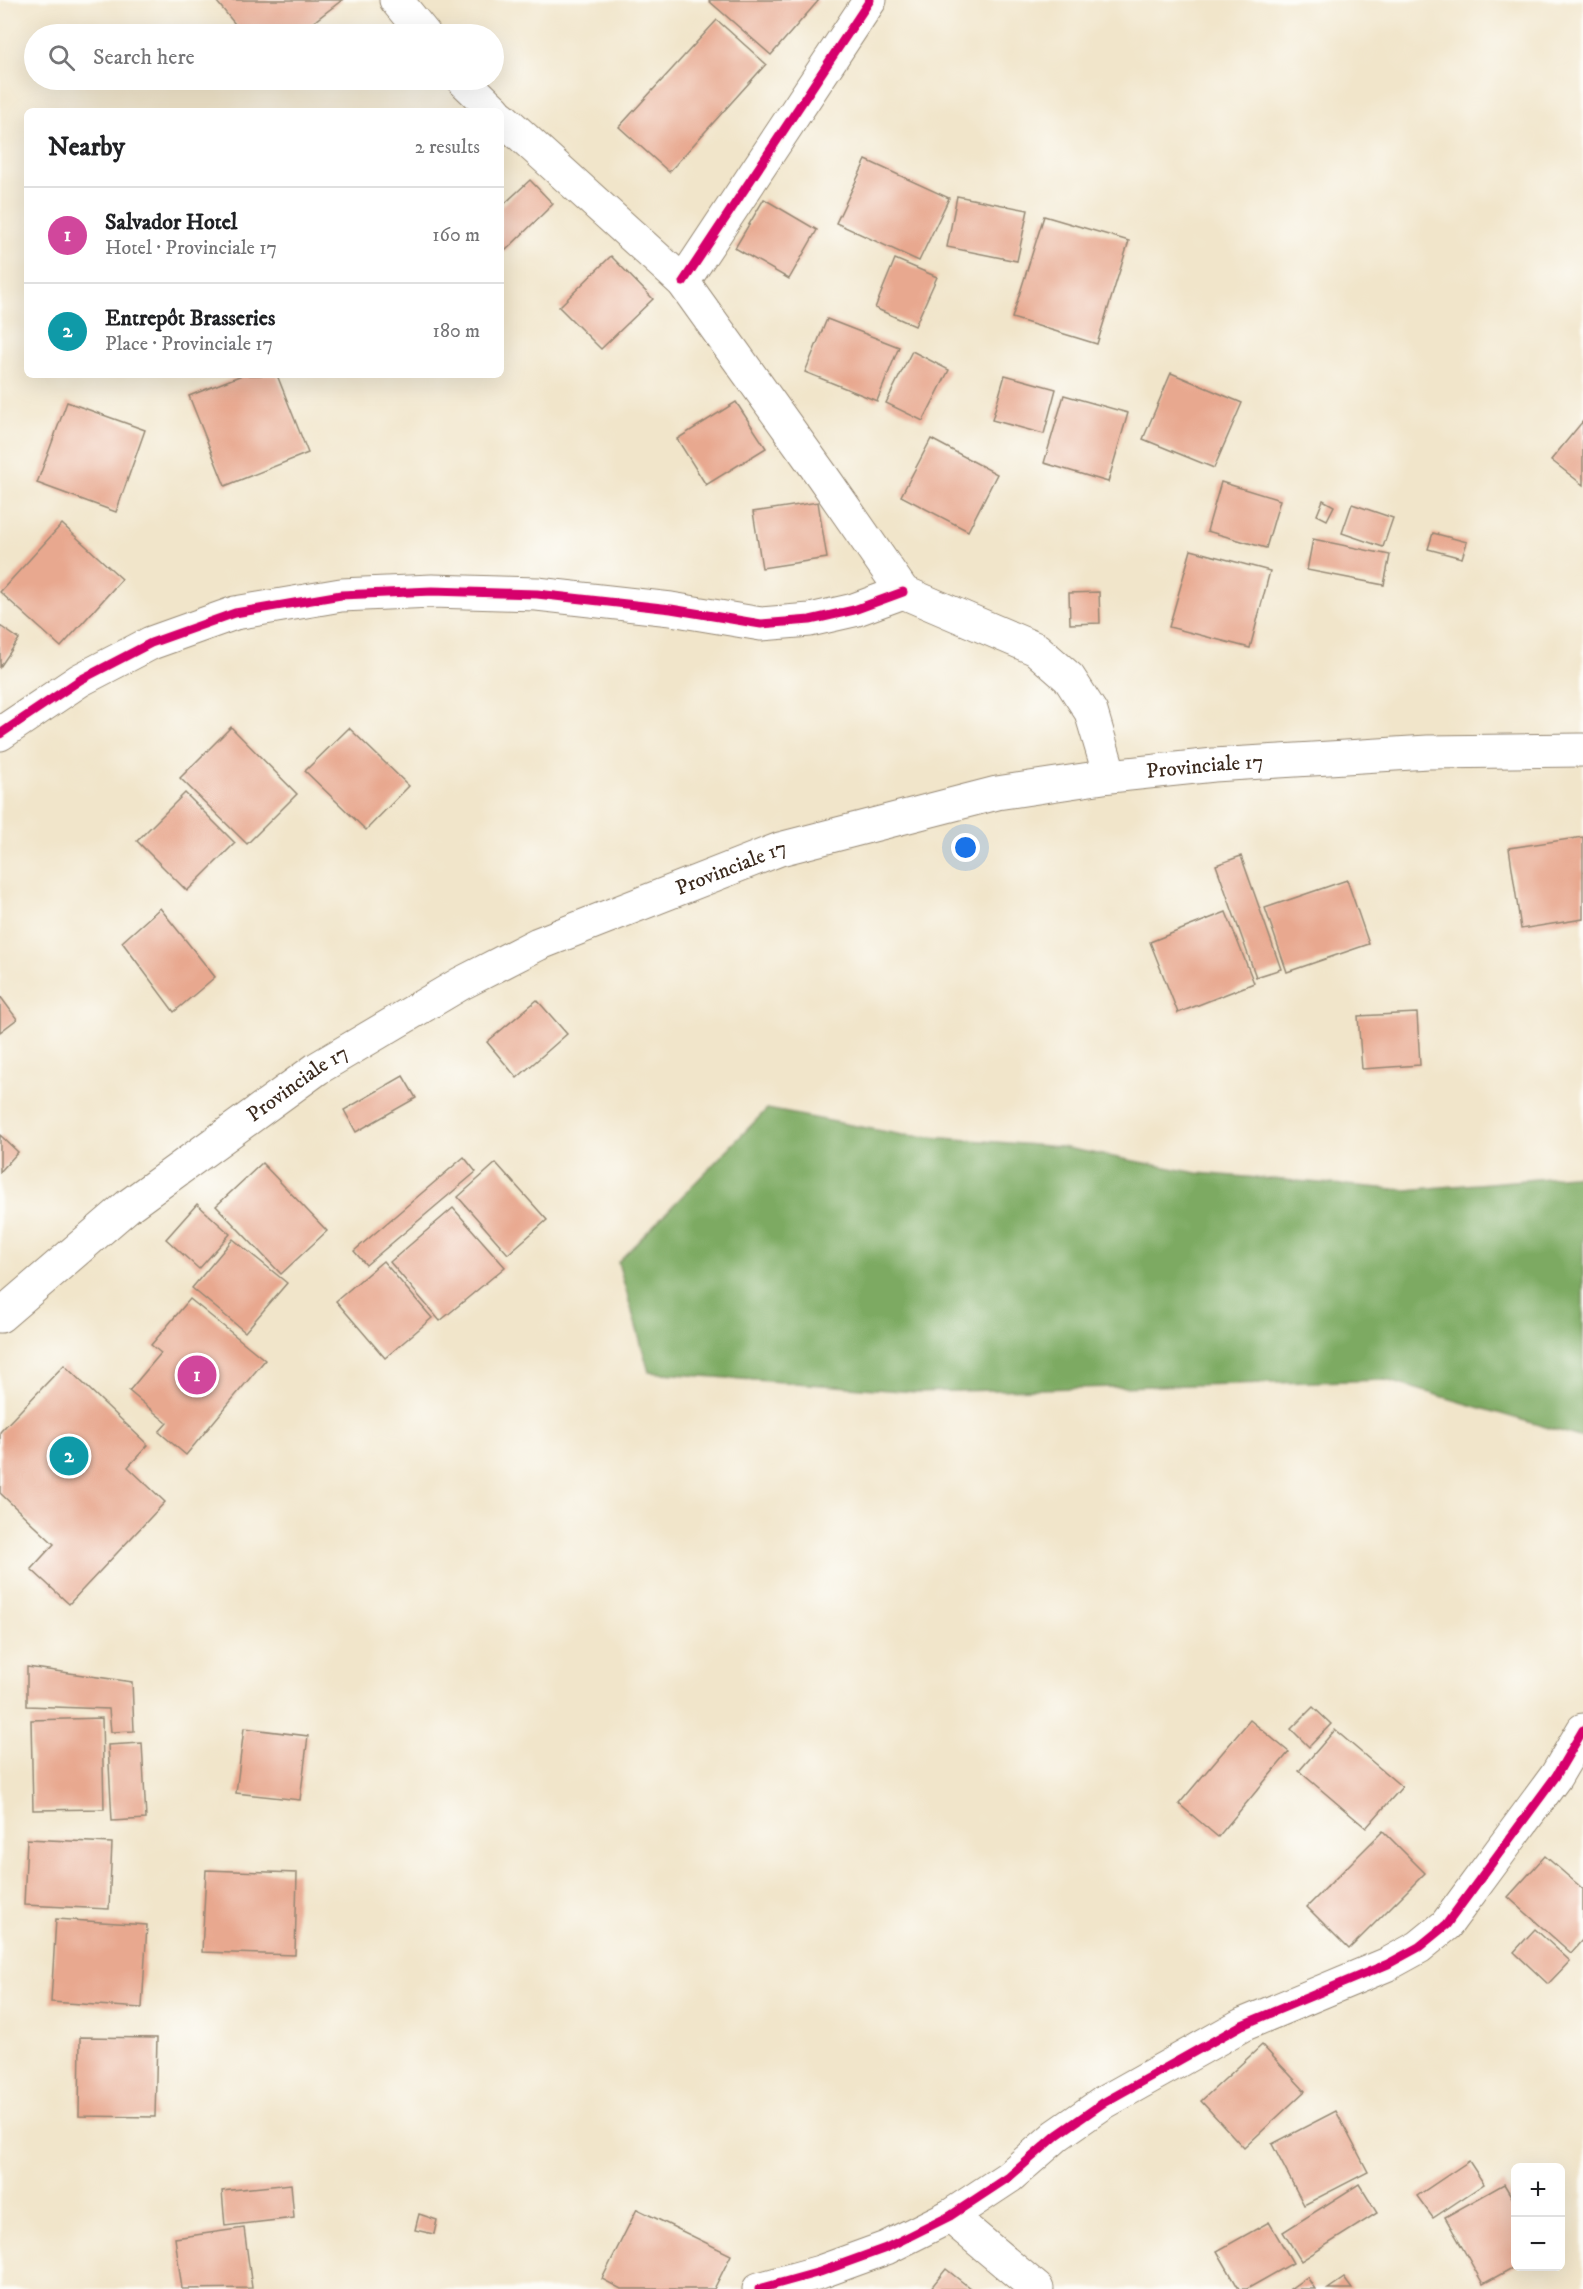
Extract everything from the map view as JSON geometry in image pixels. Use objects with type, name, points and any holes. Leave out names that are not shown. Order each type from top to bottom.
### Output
[{"type":"street","points":[[396,0],[416,24]]},
{"type":"street","points":[[683,282],[870,0]]},
{"type":"street","points":[[473,90],[492,108]]},
{"type":"street","points":[[504,120],[683,282],[903,592],[1036,649],[1069,678],[1091,712],[1110,776]]},
{"type":"street","points":[[0,734],[80,680],[151,643],[235,613],[341,595],[432,591],[537,594],[671,609],[761,624],[810,620],[854,610],[903,592]]},
{"type":"street","name":"Provinciale 17","points":[[0,1316],[128,1206],[318,1068],[460,984],[538,944],[780,849],[997,793],[1110,776],[1214,765],[1428,752],[1583,750]]},
{"type":"street","points":[[759,2289],[820,2272],[885,2248],[950,2216],[1009,2177],[1057,2135],[1103,2103],[1242,2025],[1388,1964],[1419,1947],[1446,1926],[1556,1776],[1583,1730]]},
{"type":"street","points":[[950,2216],[1037,2289]]},
{"type":"green space","points":[[767,1109],[903,1135],[1061,1147],[1197,1173],[1406,1190],[1583,1175],[1583,1438],[1386,1380],[916,1392],[649,1372],[618,1262]]},
{"type":"building","points":[[220,0],[342,0],[311,24],[235,24],[217,2]]},
{"type":"building","points":[[710,0],[819,0],[771,55]]},
{"type":"building","points":[[717,20],[766,64],[669,172],[619,127]]},
{"type":"building","points":[[866,160],[949,198],[919,261],[836,223]]},
{"type":"building","points":[[530,180],[553,204],[505,251],[504,204]]},
{"type":"building","points":[[957,196],[1028,210],[1017,261],[947,247]]},
{"type":"building","points":[[764,199],[817,230],[789,279],[735,248]]},
{"type":"building","points":[[1044,216],[1129,241],[1097,344],[1012,318]]},
{"type":"building","points":[[611,256],[653,299],[601,349],[559,307]]},
{"type":"building","points":[[895,259],[937,277],[915,326],[875,308]]},
{"type":"building","points":[[827,319],[899,347],[877,401],[805,372]]},
{"type":"building","points":[[912,351],[949,370],[923,421],[886,403]]},
{"type":"building","points":[[1171,373],[1242,403],[1214,468],[1143,439]]},
{"type":"building","points":[[1005,375],[1056,389],[1044,434],[992,420]]},
{"type":"building","points":[[234,378],[278,378],[308,453],[225,486],[189,396]]},
{"type":"building","points":[[1064,395],[1128,413],[1108,482],[1044,463]]},
{"type":"building","points":[[67,402],[145,430],[116,512],[37,483]]},
{"type":"building","points":[[736,402],[766,448],[706,485],[677,439]]},
{"type":"building","points":[[1583,421],[1583,485],[1551,460]]},
{"type":"building","points":[[931,439],[997,474],[968,531],[901,496]]},
{"type":"building","points":[[1221,482],[1280,500],[1266,548],[1207,531]]},
{"type":"building","points":[[1323,500],[1334,506],[1327,520],[1317,515]]},
{"type":"building","points":[[818,502],[827,558],[762,568],[753,512]]},
{"type":"building","points":[[1352,504],[1393,518],[1383,547],[1342,533]]},
{"type":"building","points":[[62,524],[122,579],[61,647],[0,592]]},
{"type":"building","points":[[1433,533],[1467,542],[1462,558],[1428,549]]},
{"type":"building","points":[[1313,539],[1390,555],[1384,585],[1307,570]]},
{"type":"building","points":[[1191,550],[1270,571],[1250,648],[1169,627]]},
{"type":"building","points":[[1099,592],[1100,623],[1070,624],[1069,593]]},
{"type":"building","points":[[0,626],[19,639],[0,667]]},
{"type":"building","points":[[231,727],[297,794],[247,844],[180,778]]},
{"type":"building","points":[[349,728],[409,786],[366,830],[305,771]]},
{"type":"building","points":[[185,793],[235,843],[187,891],[137,841]]},
{"type":"building","points":[[1583,837],[1583,919],[1521,929],[1509,848]]},
{"type":"building","points":[[1241,856],[1281,969],[1256,977],[1216,865]]},
{"type":"building","points":[[1347,880],[1369,944],[1287,972],[1265,908]]},
{"type":"building","points":[[160,908],[215,977],[174,1012],[122,942]]},
{"type":"building","points":[[1226,912],[1254,983],[1178,1013],[1150,942]]},
{"type":"building","points":[[0,996],[17,1019],[0,1032]]},
{"type":"building","points":[[537,1000],[567,1034],[517,1078],[487,1042]]},
{"type":"building","points":[[1417,1013],[1420,1065],[1362,1069],[1358,1016]]},
{"type":"building","points":[[403,1076],[416,1098],[356,1132],[344,1110]]},
{"type":"building","points":[[0,1135],[18,1152],[0,1172]]},
{"type":"building","points":[[464,1157],[476,1172],[366,1265],[354,1251]]},
{"type":"building","points":[[262,1163],[327,1231],[281,1274],[216,1206]]},
{"type":"building","points":[[496,1163],[547,1220],[508,1254],[458,1197]]},
{"type":"building","points":[[197,1204],[230,1234],[199,1269],[166,1239]]},
{"type":"building","points":[[453,1208],[505,1267],[440,1321],[390,1262]]},
{"type":"building","points":[[233,1239],[287,1283],[245,1332],[192,1288]]},
{"type":"building","points":[[383,1261],[432,1318],[385,1358],[336,1301]]},
{"type":"building","points":[[190,1299],[265,1360],[186,1455],[159,1432],[167,1423],[129,1391],[161,1353],[151,1345]]},
{"type":"building","points":[[64,1365],[148,1445],[128,1467],[165,1502],[69,1604],[31,1569],[54,1544],[0,1493],[0,1432]]},
{"type":"building","points":[[27,1667],[132,1682],[134,1731],[111,1732],[109,1709],[27,1706]]},
{"type":"building","points":[[1313,1707],[1331,1724],[1309,1747],[1291,1729]]},
{"type":"building","points":[[102,1718],[104,1809],[33,1810],[31,1720]]},
{"type":"building","points":[[1250,1720],[1289,1752],[1218,1837],[1179,1804]]},
{"type":"building","points":[[244,1728],[308,1736],[300,1800],[236,1793]]},
{"type":"building","points":[[1335,1730],[1402,1787],[1366,1828],[1299,1771]]},
{"type":"building","points":[[142,1743],[146,1819],[112,1821],[108,1745]]},
{"type":"building","points":[[1383,1831],[1425,1873],[1349,1949],[1307,1907]]},
{"type":"building","points":[[27,1839],[112,1843],[109,1909],[24,1905]]},
{"type":"building","points":[[1545,1856],[1583,1889],[1583,1939],[1571,1953],[1508,1897]]},
{"type":"building","points":[[206,1870],[297,1873],[295,1955],[202,1952]]},
{"type":"building","points":[[56,1919],[147,1925],[142,2008],[51,2002]]},
{"type":"building","points":[[1535,1929],[1570,1961],[1548,1984],[1514,1952]]},
{"type":"building","points":[[80,2037],[157,2038],[155,2117],[79,2116]]},
{"type":"building","points":[[1262,2045],[1305,2091],[1244,2148],[1201,2101]]},
{"type":"building","points":[[1336,2111],[1368,2172],[1304,2205],[1272,2144]]},
{"type":"building","points":[[1469,2161],[1484,2184],[1433,2218],[1417,2196]]},
{"type":"building","points":[[291,2184],[294,2218],[225,2226],[222,2191]]},
{"type":"building","points":[[1359,2184],[1377,2213],[1301,2261],[1283,2232]]},
{"type":"building","points":[[1504,2184],[1511,2196],[1511,2269],[1483,2284],[1445,2217]]},
{"type":"building","points":[[637,2209],[731,2255],[714,2289],[621,2289],[602,2279]]},
{"type":"building","points":[[419,2214],[437,2220],[434,2234],[415,2230]]},
{"type":"building","points":[[1269,2222],[1293,2263],[1247,2289],[1239,2289],[1217,2251]]},
{"type":"building","points":[[244,2228],[252,2288],[182,2289],[175,2238]]},
{"type":"building","points":[[946,2269],[971,2289],[930,2289]]},
{"type":"building","points":[[1307,2277],[1315,2289],[1290,2289]]},
{"type":"building","points":[[1344,2278],[1352,2289],[1328,2289]]},
{"type":"cycle path","points":[[683,282],[870,0]]},
{"type":"cycle path","points":[[0,734],[80,680],[151,643],[235,613],[341,595],[432,591],[537,594],[671,609],[761,624],[810,620],[854,610],[903,592]]},
{"type":"cycle path","points":[[759,2289],[820,2272],[886,2248],[950,2216],[1009,2177],[1057,2135],[1103,2103],[1242,2025],[1388,1964],[1419,1947],[1446,1925],[1556,1776],[1583,1730]]},
{"type":"place","name":"Salvador Hotel","points":[[197,1375]]},
{"type":"place","name":"Entrepôt Brasseries","points":[[69,1456]]}]
